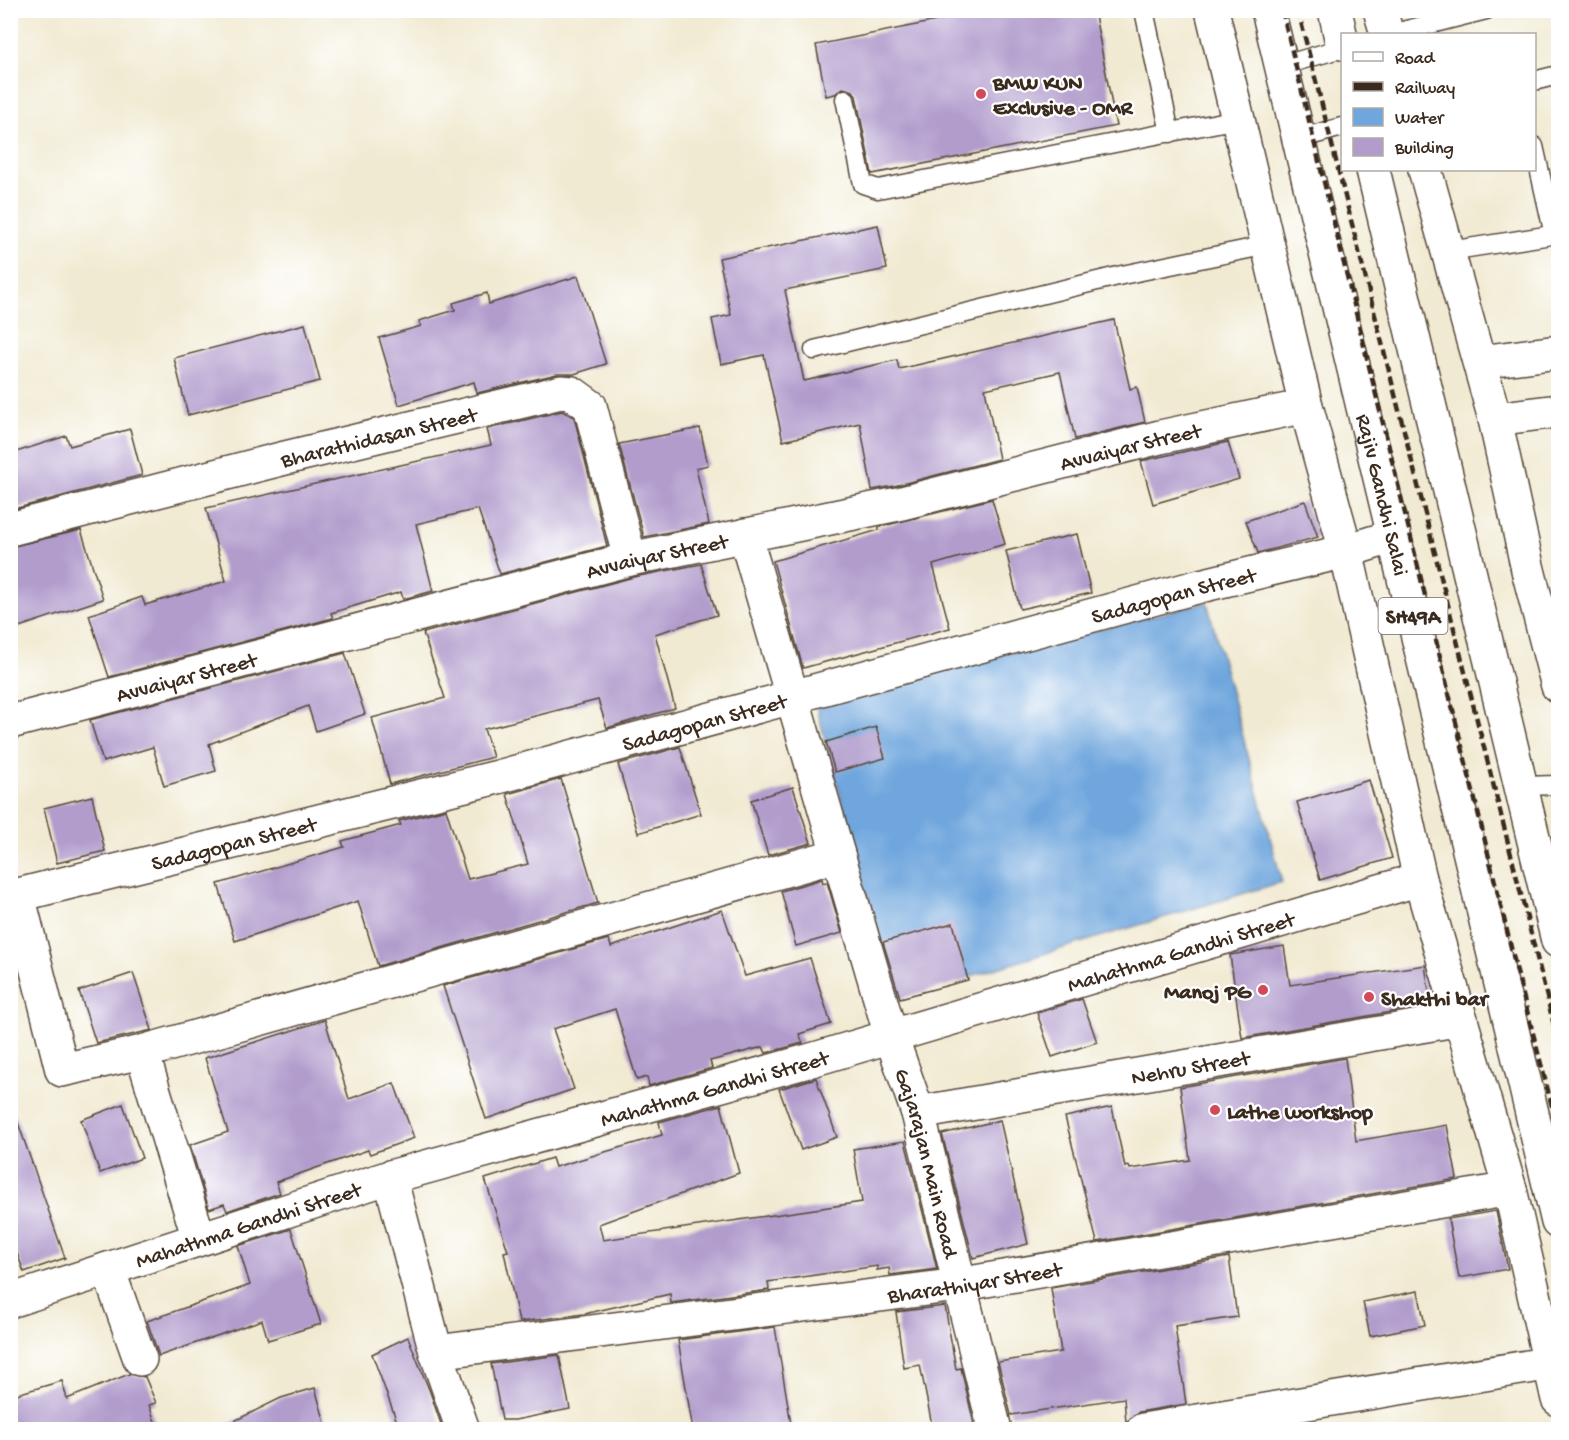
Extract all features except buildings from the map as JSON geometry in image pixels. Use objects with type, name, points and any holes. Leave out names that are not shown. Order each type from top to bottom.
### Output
[{"type":"street","points":[[1212,10],[1306,406],[1346,551],[1420,879],[1510,1189],[1554,1364],[1558,1399]]},
{"type":"street","name":"Rajiv Gandhi Salai","points":[[1268,10],[1558,1222]]},
{"type":"street","points":[[1335,10],[1341,38]]},
{"type":"street","points":[[1380,10],[1389,33]]},
{"type":"street","name":"SH49A","points":[[1373,171],[1558,941]]},
{"type":"street","points":[[1425,171],[1495,419],[1528,570],[1558,686]]},
{"type":"street","points":[[1480,362],[1558,352]]},
{"type":"street","name":"Bharathidasan Street","points":[[10,529],[281,459],[561,392],[572,393],[590,406],[630,559]]},
{"type":"street","name":"Avvaiyar Street","points":[[10,722],[630,559],[898,504],[1160,437],[1306,406]]},
{"type":"street","points":[[1495,419],[1558,411]]},
{"type":"street","name":"Gajarajan Main Road","points":[[744,535],[891,1036],[918,1113],[995,1430]]},
{"type":"street","name":"Sadagopan Street","points":[[14,896],[498,777],[1200,586],[1346,551],[1394,536]]},
{"type":"street","points":[[14,896],[62,1070],[142,1052],[838,855]]},
{"type":"street","name":"Mahathma Gandhi Street","points":[[10,1301],[390,1177],[891,1036],[1420,879]]},
{"type":"street","name":"Nehru Street","points":[[918,1113],[1461,1019]]},
{"type":"street","points":[[142,1052],[199,1239]]},
{"type":"street","points":[[390,1177],[436,1352],[463,1430]]},
{"type":"street","name":"Bharathiyar Street","points":[[436,1352],[958,1285],[1510,1189]]},
{"type":"street","points":[[108,1269],[140,1359]]},
{"type":"street","points":[[1143,1430],[1554,1364]]},
{"type":"lane","points":[[1144,10],[1170,133]]},
{"type":"lane","points":[[1393,33],[1486,10]]},
{"type":"lane","points":[[1281,66],[1341,48]]},
{"type":"lane","points":[[1536,80],[1558,75]]},
{"type":"lane","points":[[844,99],[863,184],[878,189],[1238,119]]},
{"type":"lane","points":[[1298,139],[1341,127]]},
{"type":"lane","points":[[1449,251],[1556,234],[1536,154]]},
{"type":"lane","points":[[814,350],[1122,275],[1268,245]]},
{"type":"lane","points":[[1521,786],[1558,785]]},
{"type":"water","points":[[1207,602],[1282,882],[895,999],[815,702]]},
{"type":"railway","points":[[1282,10],[1518,976],[1558,1129]]},
{"type":"railway","points":[[1298,10],[1558,1041]]},
{"type":"place","name":"BMW KUN Exclusive - OMR","points":[[981,94]]},
{"type":"place","name":"Manoj PG","points":[[1263,990]]},
{"type":"place","name":"Shakthi bar","points":[[1369,997]]},
{"type":"place","name":"Lathe workshop","points":[[1215,1110]]}]
